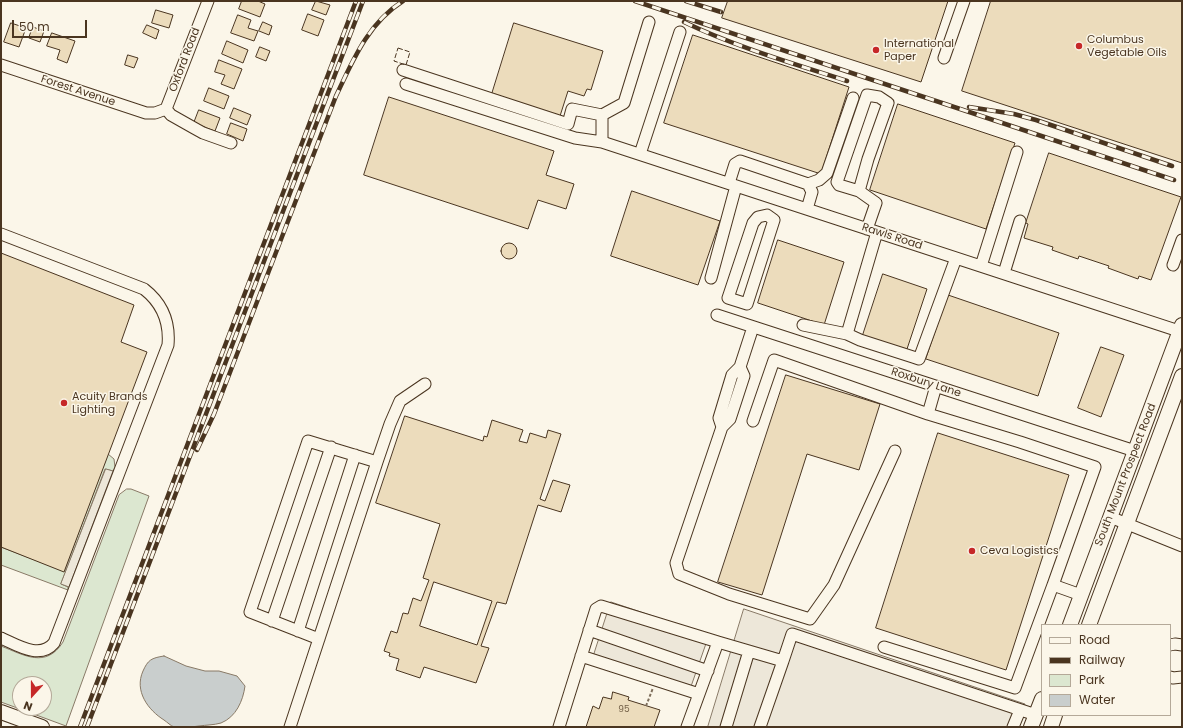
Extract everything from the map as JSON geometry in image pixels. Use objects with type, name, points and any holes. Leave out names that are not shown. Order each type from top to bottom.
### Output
[{"type":"main road","name":"South Mount Prospect Road","points":[[1070,624],[1181,329]]},
{"type":"main road","name":"South Mount Prospect Road","points":[[1089,624],[1182,376]]},
{"type":"main road","points":[[1034,721],[1041,702]]},
{"type":"main road","points":[[1,712],[42,727]]},
{"type":"main road","points":[[1051,727],[1055,716]]},
{"type":"street","name":"Oxford Road","points":[[166,109],[208,1]]},
{"type":"street","points":[[944,58],[964,1]]},
{"type":"street","points":[[403,70],[568,124],[572,109],[602,115],[624,103],[649,22]]},
{"type":"street","points":[[640,154],[680,32]]},
{"type":"street","name":"Forest Avenue","points":[[1,65],[146,113],[155,114],[166,109]]},
{"type":"street","name":"Rawls Road","points":[[406,84],[575,138],[602,142],[640,154],[956,258],[1181,329]]},
{"type":"street","points":[[847,334],[872,230],[876,203],[859,191],[839,185],[837,182],[867,95],[879,97],[888,103],[868,159],[859,191]]},
{"type":"street","points":[[711,278],[733,185],[735,164],[740,162],[808,184],[819,180],[827,174],[853,98]]},
{"type":"street","points":[[166,109],[171,116],[203,133],[231,143]]},
{"type":"street","points":[[602,115],[602,142]]},
{"type":"street","points":[[981,266],[1017,152]]},
{"type":"street","points":[[807,209],[812,192],[808,184]]},
{"type":"street","points":[[767,215],[772,198]]},
{"type":"street","points":[[767,215],[774,220],[747,304],[728,298],[753,223],[758,217],[767,215]]},
{"type":"street","points":[[1004,273],[1020,221]]},
{"type":"street","points":[[1,234],[144,289],[155,299],[164,312],[169,337],[168,345],[54,643],[47,650],[37,652],[1,638]]},
{"type":"street","points":[[1173,265],[1182,240]]},
{"type":"street","points":[[803,325],[847,334],[860,340],[919,359],[956,258]]},
{"type":"street","name":"Roxbury Lane","points":[[717,315],[1135,451]]},
{"type":"street","points":[[753,327],[740,367],[732,375],[719,418],[722,427],[676,563],[680,574],[729,594],[810,619],[834,585],[895,451]]},
{"type":"street","points":[[753,421],[774,360],[928,414],[1096,467],[1015,688],[884,647]]},
{"type":"street","points":[[290,727],[390,424],[400,401],[425,384]]},
{"type":"street","points":[[928,414],[936,386]]},
{"type":"street","points":[[319,638],[250,612],[308,440],[377,462]]},
{"type":"street","points":[[272,621],[331,447]]},
{"type":"street","points":[[298,630],[355,455]]},
{"type":"street","points":[[1110,517],[1182,546]]},
{"type":"street","points":[[1053,585],[1081,595]]},
{"type":"street","points":[[559,727],[596,609],[601,606],[749,652],[783,661]]},
{"type":"street","points":[[589,630],[708,670]]},
{"type":"street","points":[[760,727],[792,634],[1020,710],[1034,721]]},
{"type":"street","points":[[687,727],[718,642]]},
{"type":"street","points":[[1171,645],[1182,645]]},
{"type":"street","points":[[726,727],[749,652]]},
{"type":"street","points":[[581,656],[699,694]]},
{"type":"street","points":[[1171,677],[1182,677]]},
{"type":"street","points":[[1013,727],[1020,710]]},
{"type":"path","points":[[646,706],[654,684]]},
{"type":"green space","points":[[108,454],[114,459],[115,467],[113,471],[105,469],[61,584],[68,587],[68,590],[1,565],[1,547],[64,571]]},
{"type":"green space","points":[[127,489],[131,489],[149,496],[66,726],[39,716],[52,716],[52,676],[12,676],[12,706],[1,702],[1,646],[26,656],[42,658],[56,650],[63,642],[119,495]]},
{"type":"shaded area","points":[[106,469],[113,471],[69,587],[61,584]]},
{"type":"shaded area","points":[[611,602],[709,635],[688,695],[591,664]]},
{"type":"shaded area","points":[[744,609],[1025,704],[1017,727],[708,727]]},
{"type":"water","points":[[164,656],[186,666],[205,671],[219,671],[237,676],[245,686],[243,697],[235,713],[221,723],[186,727],[174,727],[158,716],[144,699],[140,686],[143,671],[148,662]]},
{"type":"building","points":[[242,1],[258,1],[265,4],[260,17],[239,9]]},
{"type":"building","points":[[316,1],[330,5],[326,15],[312,10]]},
{"type":"building","name":"International Paper","points":[[728,1],[948,1],[921,82],[722,18]]},
{"type":"building","name":"Columbus Vegetable Oils","points":[[991,1],[1182,1],[1182,163],[962,91]]},
{"type":"building","points":[[156,10],[173,15],[169,28],[152,23]]},
{"type":"building","points":[[308,14],[324,20],[318,36],[302,30]]},
{"type":"building","points":[[238,15],[251,20],[248,28],[258,31],[254,41],[231,33]]},
{"type":"building","points":[[263,22],[272,26],[269,35],[259,31]]},
{"type":"building","points":[[11,23],[26,28],[19,47],[4,42]]},
{"type":"building","points":[[514,23],[603,51],[591,90],[587,89],[584,96],[568,91],[560,116],[492,94]]},
{"type":"building","points":[[147,25],[159,30],[156,39],[143,33]]},
{"type":"building","points":[[33,27],[44,31],[40,42],[29,38]]},
{"type":"building","points":[[52,33],[75,41],[67,63],[57,59],[60,50],[47,46]]},
{"type":"building","points":[[693,35],[849,87],[821,174],[664,123]]},
{"type":"building","points":[[227,41],[248,50],[243,63],[222,54]]},
{"type":"building","points":[[260,47],[270,51],[266,61],[256,57]]},
{"type":"building","points":[[128,55],[138,58],[134,68],[125,65]]},
{"type":"building","points":[[219,60],[242,69],[234,89],[221,84],[225,75],[215,72]]},
{"type":"building","points":[[209,88],[229,96],[224,109],[204,101]]},
{"type":"building","points":[[389,97],[554,151],[546,175],[574,184],[566,209],[538,200],[528,229],[364,175]]},
{"type":"building","points":[[898,104],[1015,143],[986,229],[870,190]]},
{"type":"building","points":[[234,108],[251,115],[247,125],[230,118]]},
{"type":"building","points":[[199,110],[220,118],[215,131],[194,123]]},
{"type":"building","points":[[231,123],[247,129],[243,141],[227,134]]},
{"type":"building","points":[[1049,153],[1181,197],[1151,280],[1139,276],[1138,279],[1108,268],[1109,266],[1079,256],[1078,259],[1052,250],[1053,247],[1024,238],[1028,224],[1026,223]]},
{"type":"building","points":[[632,191],[720,221],[698,285],[611,256]]},
{"type":"building","points":[[778,240],[844,262],[824,325],[758,303]]},
{"type":"building","points":[[506,243],[512,243],[517,248],[515,257],[512,259],[506,259],[501,254],[501,248]]},
{"type":"building","name":"Acuity Brands Lighting","points":[[1,253],[134,305],[121,342],[147,352],[64,572],[1,547]]},
{"type":"building","points":[[883,274],[927,289],[906,352],[862,338]]},
{"type":"building","points":[[948,295],[1059,333],[1038,396],[926,359]]},
{"type":"building","points":[[1101,347],[1124,355],[1101,417],[1078,408]]},
{"type":"building","points":[[786,375],[880,404],[859,470],[807,454],[762,595],[718,582]]},
{"type":"building","points":[[405,416],[483,441],[484,436],[487,437],[492,420],[523,430],[519,441],[527,443],[530,433],[546,438],[548,430],[561,434],[540,499],[545,501],[553,480],[570,485],[561,512],[538,505],[506,604],[497,602],[481,646],[489,648],[476,683],[424,667],[420,678],[396,670],[399,659],[389,656],[390,653],[384,651],[391,631],[397,633],[403,613],[408,614],[413,598],[421,601],[429,580],[423,578],[440,524],[376,503]],"holes":[[[434,582],[492,601],[477,645],[420,626]]]},
{"type":"building","name":"Ceva Logistics","points":[[938,433],[1069,475],[1006,670],[876,628]]},
{"type":"building","points":[[613,692],[629,697],[628,700],[660,710],[654,727],[586,727],[593,706],[599,709],[603,697],[611,699]]},
{"type":"railway","points":[[80,727],[356,1]]},
{"type":"railway","points":[[87,727],[363,1]]},
{"type":"railway","points":[[197,450],[214,414],[336,96],[355,56],[371,31],[380,20],[403,1]]},
{"type":"railway","points":[[635,1],[1174,180]]},
{"type":"railway","points":[[686,1],[721,12]]},
{"type":"railway","points":[[684,22],[744,47],[847,81]]},
{"type":"railway","points":[[969,107],[1014,114],[1036,120],[1172,166]]},
{"type":"fence","points":[[398,48],[410,52],[406,65],[394,61],[398,48]]},
{"type":"place","name":"Columbus Vegetable Oils","points":[[1079,46]]},
{"type":"place","name":"International Paper","points":[[876,50]]},
{"type":"place","name":"Acuity Brands Lighting","points":[[64,403]]},
{"type":"place","name":"Ceva Logistics","points":[[972,551]]}]
